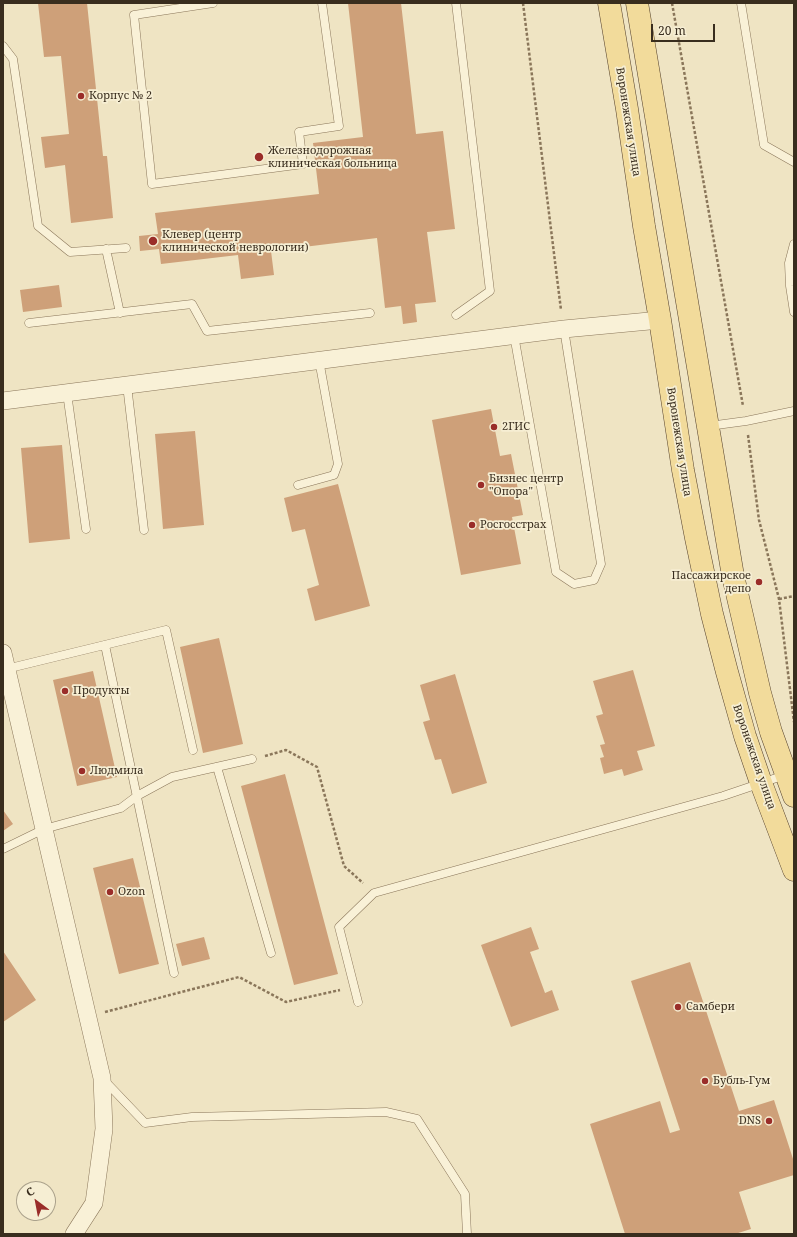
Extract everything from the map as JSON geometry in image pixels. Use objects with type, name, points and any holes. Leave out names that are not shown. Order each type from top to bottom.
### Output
[{"type":"main road","name":"Воронежская улица","points":[[608,3],[627,109],[683,470],[712,614],[738,713],[761,783],[794,870]]},
{"type":"main road","points":[[638,3],[735,584],[760,693],[771,732],[794,796]]},
{"type":"street","points":[[3,401],[514,335],[660,320]]},
{"type":"street","points":[[4,661],[102,1078],[104,1129],[94,1203],[74,1234]]},
{"type":"lane","points":[[213,3],[134,15],[152,184],[303,164],[299,132],[338,126],[322,3]]},
{"type":"lane","points":[[456,3],[490,291],[456,315]]},
{"type":"lane","points":[[741,3],[764,145],[794,162]]},
{"type":"lane","points":[[3,46],[13,59],[38,226],[70,252],[126,248]]},
{"type":"lane","points":[[794,244],[789,263],[790,286],[794,312]]},
{"type":"lane","points":[[106,249],[120,313]]},
{"type":"lane","points":[[29,323],[192,304],[207,331],[370,313]]},
{"type":"lane","points":[[514,335],[556,572],[574,584],[594,580],[601,564],[564,329]]},
{"type":"lane","points":[[298,485],[334,475],[338,464],[320,360]]},
{"type":"lane","points":[[127,385],[144,530]]},
{"type":"lane","points":[[67,393],[86,529]]},
{"type":"lane","points":[[709,426],[746,421],[794,411]]},
{"type":"lane","points":[[4,661],[106,645],[166,630],[193,750]]},
{"type":"lane","points":[[106,645],[174,973]]},
{"type":"lane","points":[[3,849],[44,829],[121,808],[137,796],[172,777],[252,759]]},
{"type":"lane","points":[[217,767],[271,953]]},
{"type":"lane","points":[[358,1002],[339,927],[374,893],[722,796],[786,775]]},
{"type":"lane","points":[[102,1078],[145,1123],[192,1117],[386,1112],[417,1120],[465,1194],[467,1234]]},
{"type":"path","points":[[523,3],[564,329]]},
{"type":"path","points":[[672,3],[746,421],[759,520],[779,599],[794,722]]},
{"type":"path","points":[[779,599],[794,596]]},
{"type":"path","points":[[252,759],[286,750],[317,767],[344,866],[374,893]]},
{"type":"path","points":[[88,1017],[239,977],[286,1002],[354,987]]},
{"type":"building","name":"Корпус № 2","points":[[38,3],[87,3],[103,156],[107,156],[113,218],[71,223],[65,165],[45,168],[41,137],[69,134],[61,56],[44,57]]},
{"type":"building","points":[[348,3],[401,3],[416,134],[443,131],[455,229],[427,232],[436,302],[415,304],[417,322],[403,324],[401,306],[385,308],[377,238],[271,251],[274,275],[241,279],[238,255],[161,264],[159,249],[140,251],[139,236],[158,234],[155,213],[319,194],[313,143],[363,137]]},
{"type":"building","points":[[59,285],[62,307],[23,312],[20,290]]},
{"type":"building","name":"Бизнес центр \"Опора\"","points":[[491,409],[500,456],[511,454],[523,515],[512,517],[521,564],[461,575],[432,420]]},
{"type":"building","points":[[195,431],[204,525],[163,529],[155,434]]},
{"type":"building","points":[[62,445],[70,539],[29,543],[21,448]]},
{"type":"building","points":[[338,484],[370,606],[315,621],[307,589],[319,585],[305,529],[292,532],[284,498]]},
{"type":"building","points":[[219,638],[243,744],[203,753],[180,647]]},
{"type":"building","points":[[633,670],[655,746],[637,751],[643,770],[624,776],[622,769],[604,774],[600,758],[604,757],[600,745],[605,744],[596,716],[603,714],[593,681]]},
{"type":"building","points":[[93,671],[117,777],[77,786],[53,680]]},
{"type":"building","points":[[455,674],[487,783],[452,794],[441,759],[435,760],[423,722],[430,720],[420,685]]},
{"type":"building","points":[[285,774],[338,974],[294,985],[241,786]]},
{"type":"building","points":[[3,810],[13,824],[3,831]]},
{"type":"building","points":[[133,858],[159,964],[119,974],[93,868]]},
{"type":"building","points":[[531,927],[539,949],[530,952],[545,993],[552,990],[559,1010],[511,1027],[481,945]]},
{"type":"building","points":[[204,937],[210,959],[182,966],[176,944]]},
{"type":"building","points":[[3,951],[36,1000],[3,1022]]},
{"type":"building","points":[[690,962],[739,1111],[774,1100],[794,1162],[794,1175],[739,1192],[751,1229],[735,1234],[625,1234],[590,1124],[660,1101],[670,1133],[680,1130],[631,981]]},
{"type":"place","name":"Корпус № 2","points":[[81,96]]},
{"type":"place","name":"Железнодорожная клиническая больница","points":[[259,157]]},
{"type":"place","name":"Клевер (центр клинической неврологии)","points":[[153,241]]},
{"type":"place","name":"2ГИС","points":[[494,427]]},
{"type":"place","name":"Бизнес центр \"Опора\"","points":[[481,485]]},
{"type":"place","name":"Росгосстрах","points":[[472,525]]},
{"type":"place","name":"Пассажирское депо","points":[[759,582]]},
{"type":"place","name":"Продукты","points":[[65,691]]},
{"type":"place","name":"Людмила","points":[[82,771]]},
{"type":"place","name":"Ozon","points":[[110,892]]},
{"type":"place","name":"Самбери","points":[[678,1007]]},
{"type":"place","name":"Бубль-Гум","points":[[705,1081]]},
{"type":"place","name":"DNS","points":[[769,1121]]}]
